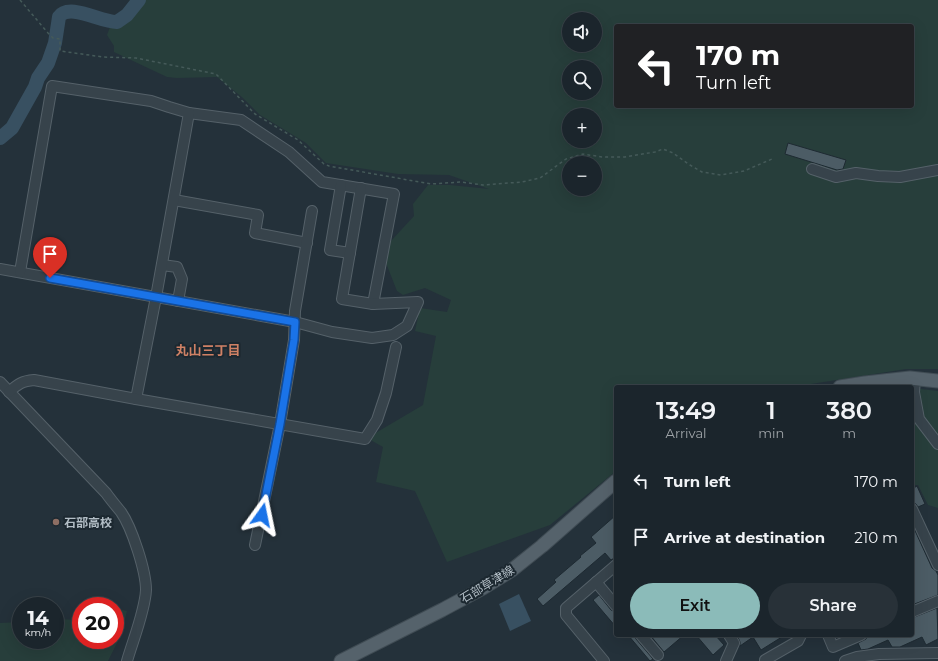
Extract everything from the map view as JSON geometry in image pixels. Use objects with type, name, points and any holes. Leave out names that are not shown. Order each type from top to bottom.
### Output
[{"type":"main road","points":[[852,385],[910,378],[938,381]]},
{"type":"main road","name":"石部草津線","points":[[341,661],[442,610],[483,588],[512,570],[614,484]]},
{"type":"street","points":[[20,272],[52,86],[152,101],[190,113],[241,120],[290,152],[322,182],[394,194],[373,304]]},
{"type":"street","points":[[136,399],[190,113]]},
{"type":"street","points":[[812,169],[836,177],[856,173],[900,178],[938,170]]},
{"type":"street","points":[[340,185],[330,250],[350,253]]},
{"type":"street","points":[[0,269],[295,322],[332,332],[372,338],[393,336],[407,326],[418,302],[373,304],[342,299],[361,188]]},
{"type":"street","points":[[174,200],[258,215],[255,234],[307,243]]},
{"type":"street","points":[[255,546],[280,424],[294,340],[295,311],[312,211]]},
{"type":"street","points":[[162,264],[177,267],[182,279],[178,301]]},
{"type":"street","points":[[9,392],[23,381],[34,380],[365,439],[377,420],[386,393],[396,347]]},
{"type":"street","points":[[915,379],[914,392],[919,419],[938,444]]},
{"type":"street","points":[[0,382],[106,493],[127,523],[137,548],[145,580],[146,591],[142,613],[127,661]]},
{"type":"street","points":[[914,513],[938,565]]},
{"type":"street","points":[[604,661],[566,616],[566,608],[614,567]]},
{"type":"street","points":[[596,582],[614,604]]},
{"type":"street","points":[[914,611],[938,601]]},
{"type":"street","points":[[643,637],[658,655]]},
{"type":"street","points":[[726,661],[734,643],[730,637]]},
{"type":"street","points":[[765,661],[798,640],[799,637]]},
{"type":"street","points":[[829,637],[833,647],[856,637]]},
{"type":"street","points":[[845,661],[857,657],[879,654],[938,653]]},
{"type":"path","points":[[20,0],[53,38],[60,39],[60,51],[103,57],[136,58],[216,74],[256,114],[298,140],[324,164],[329,166],[431,184],[461,182],[483,185],[522,182],[540,178],[566,159],[582,154],[602,157],[625,157],[655,152],[663,149],[702,172],[721,175],[744,171],[772,159]]},
{"type":"green space","points":[[130,0],[938,0],[938,369],[906,369],[805,385],[614,385],[614,473],[550,525],[447,562],[415,491],[376,482],[383,447],[367,438],[423,405],[436,336],[415,331],[420,308],[447,312],[451,300],[425,288],[403,295],[397,291],[386,263],[391,241],[414,216],[413,204],[428,185],[450,185],[489,189],[449,175],[398,174],[326,163],[306,143],[260,115],[243,98],[217,77],[167,77],[114,52],[114,46],[107,35],[113,19],[122,16]]},
{"type":"green space","points":[[914,388],[938,391],[938,508],[928,505],[918,485],[914,485]]},
{"type":"green space","points":[[124,610],[127,611],[124,623]]},
{"type":"green space","points":[[64,619],[72,620],[72,649],[114,649],[108,661],[0,661],[0,623],[12,622],[12,649],[64,649]]},
{"type":"water","points":[[519,594],[531,621],[510,631],[499,604]]},
{"type":"building","points":[[788,143],[846,160],[843,169],[837,170],[785,154]]},
{"type":"building","points":[[917,486],[925,504],[918,507],[914,504],[914,488]]},
{"type":"building","points":[[614,517],[614,558],[611,560],[605,553],[543,606],[537,599],[556,582],[554,580],[596,543],[591,537]]},
{"type":"building","points":[[914,528],[932,568],[938,575],[938,595],[914,604]]},
{"type":"building","points":[[599,595],[611,610],[614,611],[614,625],[593,600]]},
{"type":"building","points":[[937,608],[938,639],[926,645],[922,637],[900,647],[892,647],[888,640],[868,649],[861,650],[858,643],[866,639],[866,637],[914,637],[914,617]]},
{"type":"building","points":[[630,637],[636,637],[653,659],[650,661]]},
{"type":"building","points":[[652,637],[682,637],[664,652]]},
{"type":"building","points":[[698,637],[717,637],[724,645],[713,655]]},
{"type":"building","points":[[738,637],[753,637],[740,646]]},
{"type":"building","points":[[753,637],[782,637],[761,650]]},
{"type":"waterway","points":[[0,138],[12,128],[35,87],[38,78],[48,63],[55,43],[59,17],[64,13],[78,12],[117,22],[127,15],[139,0]]},
{"type":"place","name":"石部高校","points":[[56,522]]},
{"type":"district","name":"丸山三丁目","points":[[208,350]]},
{"type":"route","points":[[50,278],[295,322],[294,340],[280,424],[262,515]]}]
